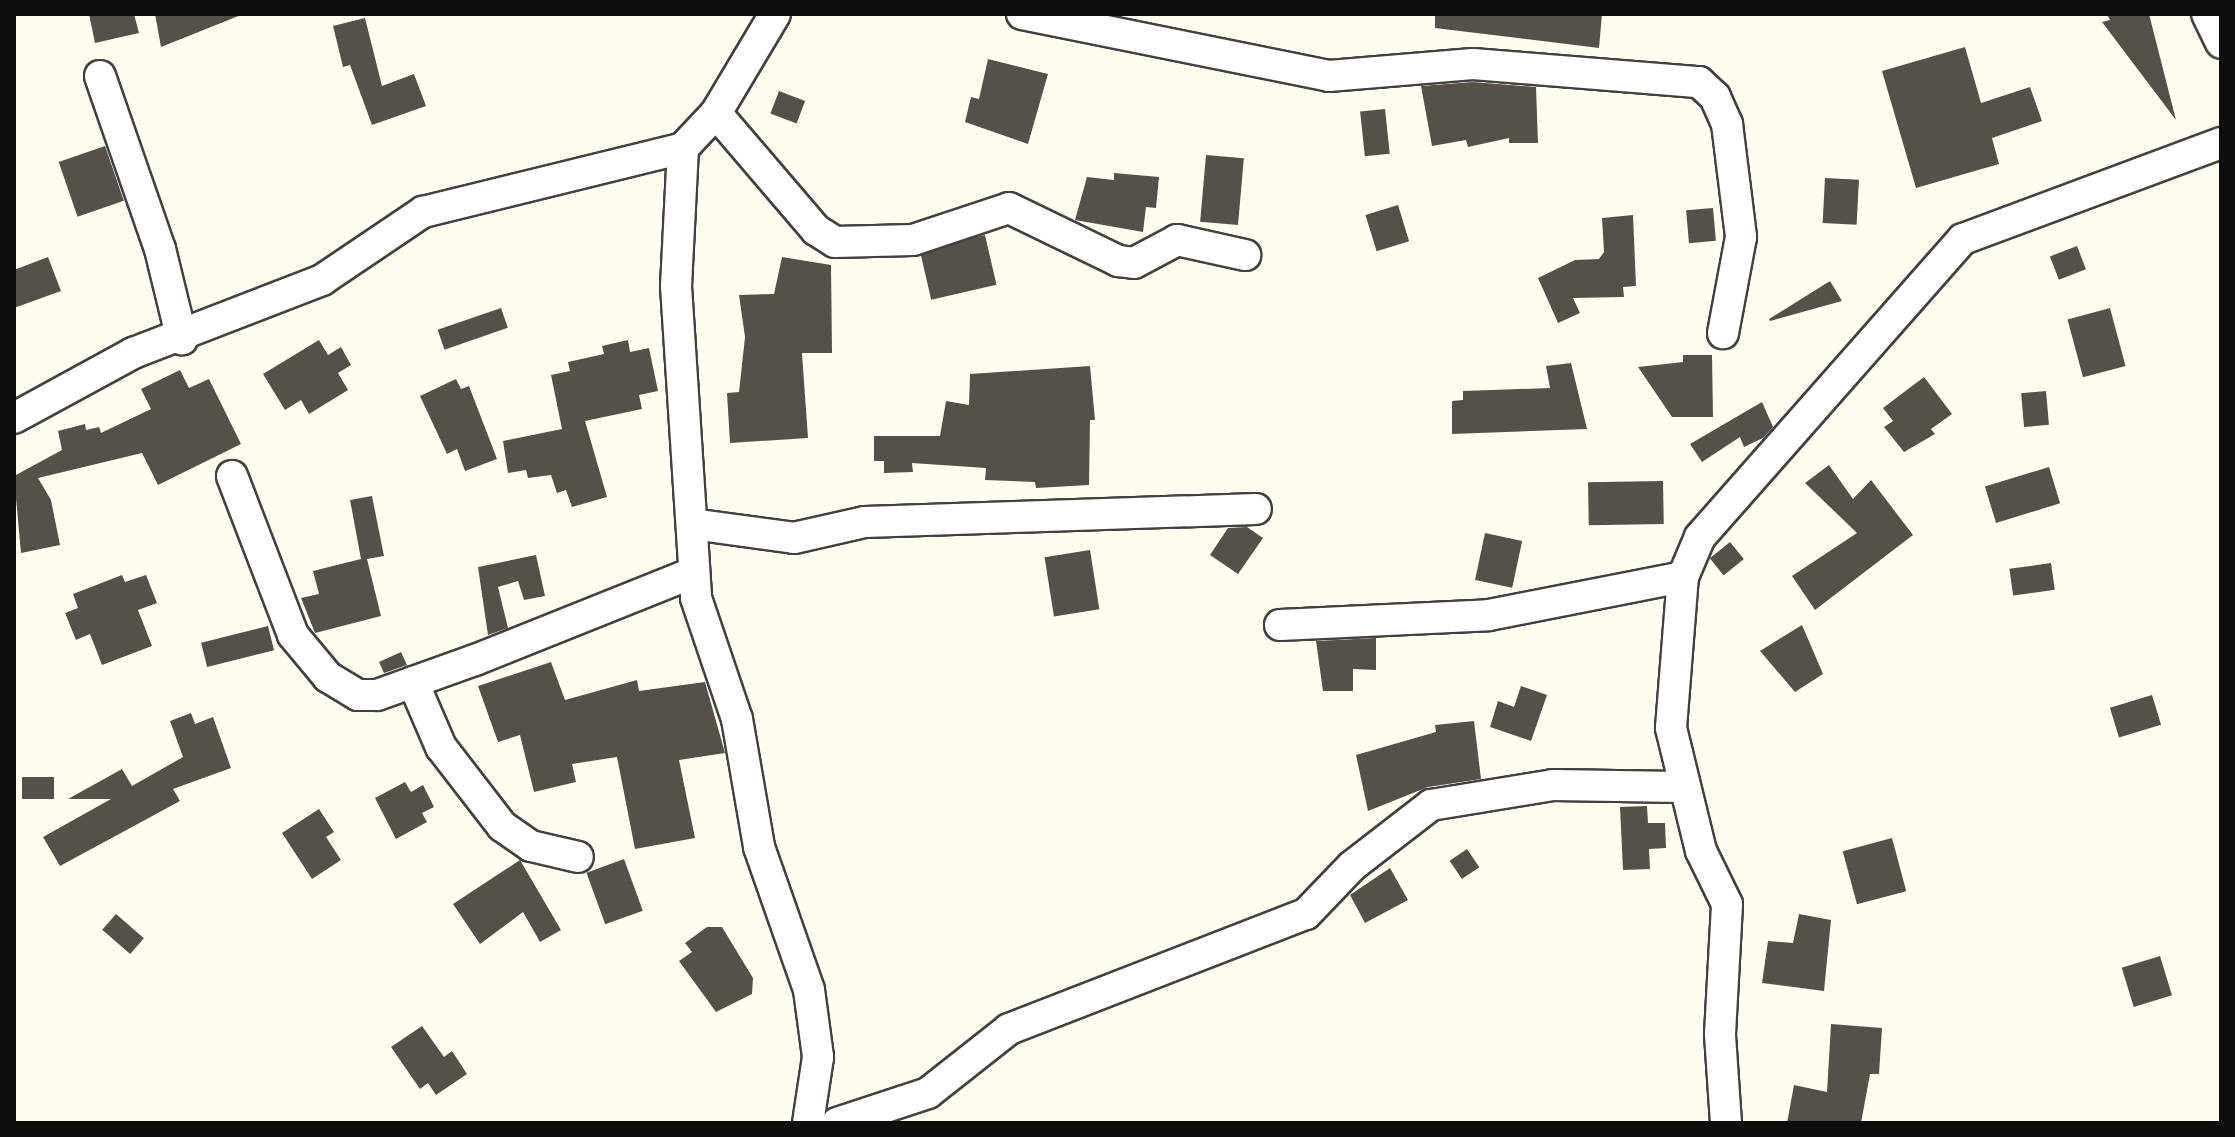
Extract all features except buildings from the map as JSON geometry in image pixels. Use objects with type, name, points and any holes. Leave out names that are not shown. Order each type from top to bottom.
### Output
[{"type":"street","points":[[14,418],[83,376],[182,339],[322,280],[423,212],[683,148],[716,113],[775,14]]},
{"type":"street","points":[[1022,14],[1074,19],[1329,76],[1473,64],[1699,82],[1715,97],[1727,124],[1741,237],[1723,333]]},
{"type":"street","points":[[2207,14],[2221,43]]},
{"type":"street","points":[[100,76],[160,249],[182,339]]},
{"type":"street","points":[[716,113],[816,230],[835,242],[913,240],[1009,208],[1118,261],[1134,263],[1177,240],[1245,255]]},
{"type":"street","points":[[1726,1123],[1720,1034],[1727,904],[1681,787],[1670,690],[1683,577],[1723,503],[1807,418],[1955,245],[2047,202],[2221,143]]},
{"type":"street","points":[[683,148],[676,286],[693,573],[702,621],[737,719],[759,847],[809,990],[818,1057],[808,1123]]},
{"type":"street","points":[[232,476],[282,610],[308,658],[358,695],[413,682],[693,573]]},
{"type":"street","points":[[692,524],[794,538],[865,522],[1256,509]]},
{"type":"street","points":[[1280,625],[1489,615],[1683,577]]},
{"type":"street","points":[[413,682],[441,747],[502,826],[531,846],[578,857]]},
{"type":"street","points":[[837,1123],[919,1098],[1020,1024],[1127,989],[1306,914],[1352,866],[1431,805],[1553,785],[1681,787]]}]
